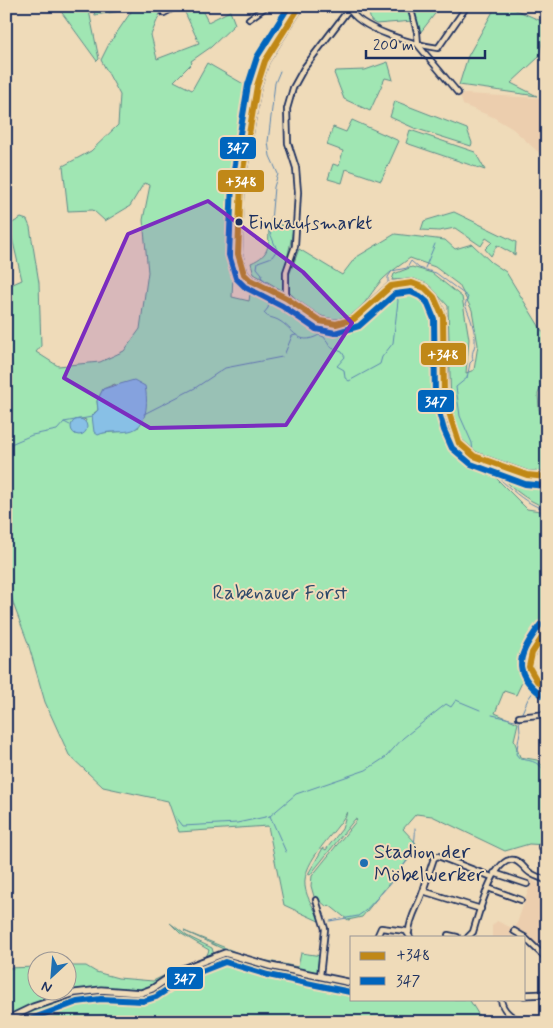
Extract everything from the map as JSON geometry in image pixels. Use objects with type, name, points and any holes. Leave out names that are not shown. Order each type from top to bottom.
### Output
[{"type":"main road","points":[[300,6],[271,50],[259,73],[241,182],[238,236],[241,268],[250,280],[286,298],[320,321],[342,324],[364,312],[389,287],[412,283],[425,288],[434,297],[442,310],[444,324],[444,396],[452,427],[459,443],[472,455],[526,475],[547,477]]},
{"type":"main road","points":[[542,685],[530,675],[528,665],[532,653],[547,630]]},
{"type":"street","points":[[164,12],[177,6]]},
{"type":"street","points":[[249,18],[267,6]]},
{"type":"street","points":[[410,6],[417,32],[418,45],[458,93]]},
{"type":"street","points":[[286,298],[286,272],[295,246],[298,192],[296,168],[288,143],[288,109],[297,79],[333,33],[349,8],[354,17],[369,25],[418,45],[440,47],[467,6]]},
{"type":"street","points":[[521,717],[547,714]]},
{"type":"street","points":[[541,847],[547,847]]},
{"type":"street","points":[[481,909],[426,892],[424,888],[434,858],[438,856],[493,875],[527,884]]},
{"type":"street","points":[[469,936],[473,932],[493,875],[505,861],[512,859],[531,874],[547,881]]},
{"type":"street","points":[[488,888],[521,900]]},
{"type":"street","points":[[377,936],[381,928],[409,935],[412,916],[417,911],[423,891]]},
{"type":"street","points":[[316,900],[325,929],[320,976]]},
{"type":"street","points":[[514,931],[522,936]]},
{"type":"street","points":[[448,935],[452,936]]},
{"type":"street","points":[[526,939],[547,959]]},
{"type":"street","points":[[7,1019],[33,1007],[74,993],[101,990],[141,993],[152,989],[180,970],[225,954],[270,966],[350,983]]},
{"type":"street","points":[[526,995],[547,994]]},
{"type":"street","points":[[501,1000],[502,1006],[507,1013],[522,1022]]},
{"type":"highlighted area","points":[[208,201],[303,272],[352,323],[286,425],[150,428],[64,378],[128,234]]},
{"type":"shaded area","points":[[460,95],[540,98],[547,105],[547,160],[513,129],[493,117],[463,105]]},
{"type":"shaded area","points":[[532,880],[547,888],[547,947],[542,949],[515,929]]},
{"type":"shaded area","points":[[497,921],[512,928],[512,936],[492,936],[492,926]]},
{"type":"green space","points":[[57,6],[88,6],[99,59],[97,61]]},
{"type":"green space","name":"Rabenauer Forst","points":[[92,6],[159,6],[161,11],[151,35],[157,59],[199,43],[182,6],[200,6],[208,22],[230,11],[235,24],[211,47],[191,61],[192,63],[174,81],[192,90],[207,63],[254,90],[237,186],[232,297],[249,301],[251,286],[290,303],[322,325],[337,328],[351,325],[357,321],[389,290],[395,295],[408,285],[425,295],[436,306],[442,330],[449,423],[461,452],[494,476],[527,509],[547,512],[547,630],[516,695],[504,691],[495,713],[518,723],[514,740],[520,757],[537,760],[547,770],[547,845],[529,844],[505,851],[432,816],[416,814],[403,829],[416,843],[408,860],[362,917],[348,920],[329,905],[327,907],[318,899],[315,900],[311,886],[312,876],[357,820],[355,819],[310,875],[308,874],[323,848],[326,850],[342,829],[347,812],[314,857],[305,876],[307,895],[321,922],[284,905],[268,826],[179,832],[168,801],[103,787],[69,755],[45,702],[6,577],[6,287],[22,280],[9,225],[21,218],[27,220],[30,227],[39,283],[41,346],[36,352],[58,366],[100,362],[124,351],[140,329],[148,272],[143,220],[150,185],[144,183],[130,206],[105,221],[93,210],[68,211],[63,166],[91,151],[118,125],[120,95],[101,60],[109,44],[133,9],[95,15]],"holes":[[[115,384],[139,427],[125,431],[101,433],[94,413],[98,410],[97,401],[103,389]],[[75,420],[86,420],[80,434],[75,434]]]},
{"type":"green space","points":[[367,6],[441,6],[420,33],[413,21],[376,24],[371,21]]},
{"type":"green space","points":[[496,6],[507,6],[546,23],[539,57],[511,83],[537,96],[459,85],[468,56]]},
{"type":"green space","points":[[388,62],[393,80],[385,78],[370,111],[344,99],[334,73],[336,71],[365,70]]},
{"type":"green space","points":[[395,101],[467,129],[472,143],[471,146],[414,128],[390,117]]},
{"type":"green space","points":[[352,120],[399,141],[381,181],[346,169],[342,183],[328,179],[333,164],[339,166],[343,151],[327,145],[333,127],[346,132]]},
{"type":"green space","points":[[410,130],[475,152],[485,170],[406,143]]},
{"type":"green space","points":[[454,212],[516,242],[515,255],[497,245],[491,256],[485,249],[492,242],[486,238],[481,246],[455,228],[439,231],[421,230],[424,221]]},
{"type":"green space","points":[[269,223],[293,227],[284,275],[285,292],[254,274],[251,263],[263,256],[268,248]]},
{"type":"green space","points":[[395,234],[445,240],[455,249],[472,244],[491,262],[506,272],[547,339],[547,372],[538,394],[539,409],[547,438],[547,474],[513,469],[466,447],[457,429],[451,407],[448,306],[424,284],[402,279],[392,280],[394,274],[412,267],[432,273],[462,297],[469,339],[466,373],[474,370],[478,345],[472,310],[459,285],[435,267],[410,258],[383,279],[357,311],[344,318],[327,318],[318,314],[302,304],[289,292],[288,278],[299,249],[342,275],[355,258]]},
{"type":"green space","points":[[492,466],[524,477],[547,479],[547,508],[516,491]]},
{"type":"green space","points":[[170,923],[187,936],[212,948],[214,955],[225,953],[273,964],[232,953],[184,931],[248,957],[298,967],[301,953],[322,956],[318,974],[350,984],[350,1000],[470,1000],[483,1022],[6,1022],[6,968],[28,967],[28,1000],[78,1000],[78,966],[86,966],[96,972],[118,978],[153,981],[207,955],[209,950],[180,933]]},
{"type":"water","points":[[134,380],[145,386],[146,392],[145,413],[140,425],[129,431],[98,435],[94,432],[92,416],[98,410],[97,401],[103,389]]},
{"type":"water","points":[[79,419],[87,427],[79,435],[71,427]]},
{"type":"waterway","points":[[273,288],[261,277],[262,274],[257,268],[258,262],[272,257],[277,250],[270,233],[274,187],[278,174],[270,156],[268,142],[275,83],[280,71]]},
{"type":"waterway","points":[[425,268],[435,244]]},
{"type":"waterway","points":[[388,283],[388,277],[392,271],[407,268],[411,261],[419,268],[436,273],[468,297],[465,305],[475,334],[475,344],[472,353],[473,360],[470,363],[467,378],[456,387],[460,416],[472,443],[473,453]]},
{"type":"waterway","points":[[271,294],[268,308],[264,313],[284,324],[301,338],[306,339],[319,335],[324,337],[332,348],[342,352],[345,357],[337,366],[344,370],[345,378],[349,381],[380,364],[382,357],[393,343],[398,301],[397,295],[391,290]]},
{"type":"waterway","points":[[285,353],[292,336],[296,335]]},
{"type":"waterway","points":[[144,414],[195,388],[225,368],[282,357]]},
{"type":"waterway","points":[[64,422],[92,417]]},
{"type":"waterway","points":[[6,446],[32,435],[57,430],[64,422],[70,425]]},
{"type":"waterway","points":[[472,459],[491,471],[517,494],[536,506],[547,510]]},
{"type":"waterway","points":[[542,681],[547,668]]},
{"type":"waterway","points":[[521,715],[528,699],[539,684]]},
{"type":"waterway","points":[[176,817],[183,826],[237,823],[270,816],[296,794],[366,770],[386,757],[403,738],[446,704],[451,707],[456,700],[480,710]]},
{"type":"waterway","points":[[492,715],[515,720]]},
{"type":"waterway","points":[[519,719],[520,732],[516,754],[520,759],[538,764],[547,773]]},
{"type":"waterway","points":[[270,816],[286,852]]},
{"type":"waterway","points":[[330,921],[358,916],[365,911],[399,873],[406,862],[412,851],[415,828]]},
{"type":"transit line","name":"347","points":[[289,6],[257,57],[248,85],[232,182],[229,255],[236,278],[245,287],[282,306],[316,329],[335,333],[359,326],[395,294],[411,292],[420,296],[427,302],[434,319],[435,398],[444,430],[452,448],[471,464],[525,484],[546,486]]},
{"type":"transit line","name":"+348","points":[[300,6],[265,61],[257,86],[241,182],[238,254],[244,274],[250,280],[286,298],[320,321],[336,324],[354,319],[391,286],[412,283],[425,288],[434,297],[443,317],[444,397],[459,443],[474,456],[527,475],[547,477]]},
{"type":"transit line","name":"347","points":[[540,625],[527,644],[521,661],[525,678],[542,695]]},
{"type":"transit line","name":"+348","points":[[547,630],[532,653],[529,667],[537,681],[547,688]]},
{"type":"transit line","name":"347","points":[[23,1022],[77,1002],[101,999],[143,1001],[156,997],[184,978],[225,962],[268,975],[350,992]]},
{"type":"place","name":"Einkaufsmarkt","points":[[239,222]]},
{"type":"place","name":"Stadion der Möbelwerker","points":[[364,863]]}]
